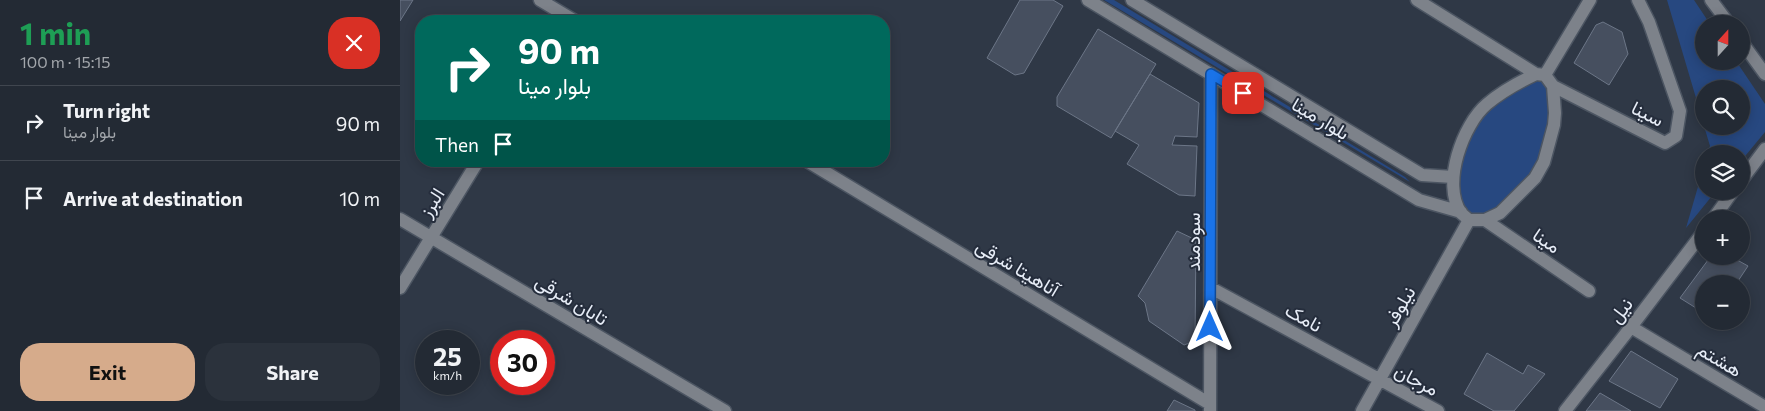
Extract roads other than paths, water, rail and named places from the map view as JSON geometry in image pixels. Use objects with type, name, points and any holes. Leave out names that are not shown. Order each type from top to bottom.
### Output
[{"type":"street","points":[[540,0],[562,15]]},
{"type":"street","name":"بلوار مینا","points":[[1088,0],[1420,200],[1465,216],[1485,220]]},
{"type":"street","name":"بلوار مینا","points":[[1132,0],[1422,175],[1453,177]]},
{"type":"street","points":[[1418,0],[1540,75],[1553,86],[1556,113],[1544,162],[1535,178],[1524,190],[1500,213],[1485,220]]},
{"type":"street","points":[[1465,216],[1454,195],[1453,177],[1463,137],[1486,104],[1522,80],[1540,75],[1590,0]]},
{"type":"street","name":"سینا","points":[[1553,86],[1665,144],[1676,136],[1680,111],[1649,22],[1638,0]]},
{"type":"street","points":[[1712,0],[1723,15]]},
{"type":"street","points":[[1750,53],[1765,74]]},
{"type":"street","name":"سودمند","points":[[1210,408],[1211,74]]},
{"type":"street","points":[[1750,169],[1765,149]]},
{"type":"street","name":"البرز","points":[[400,288],[474,167]]},
{"type":"street","name":"آناهیتا شرقی","points":[[817,167],[1210,408]]},
{"type":"street","name":"نیلوفر","points":[[1362,411],[1465,216]]},
{"type":"street","name":"تابان شرقی","points":[[400,219],[725,411]]},
{"type":"street","name":"مینا","points":[[1485,220],[1589,291]]},
{"type":"street","name":"نیل","points":[[1565,411],[1695,243]]},
{"type":"street","name":"نامک","points":[[1211,288],[1379,380]]},
{"type":"street","name":"هشتم","points":[[1631,327],[1765,407]]},
{"type":"street","name":"مرجان","points":[[1379,380],[1438,411]]}]
